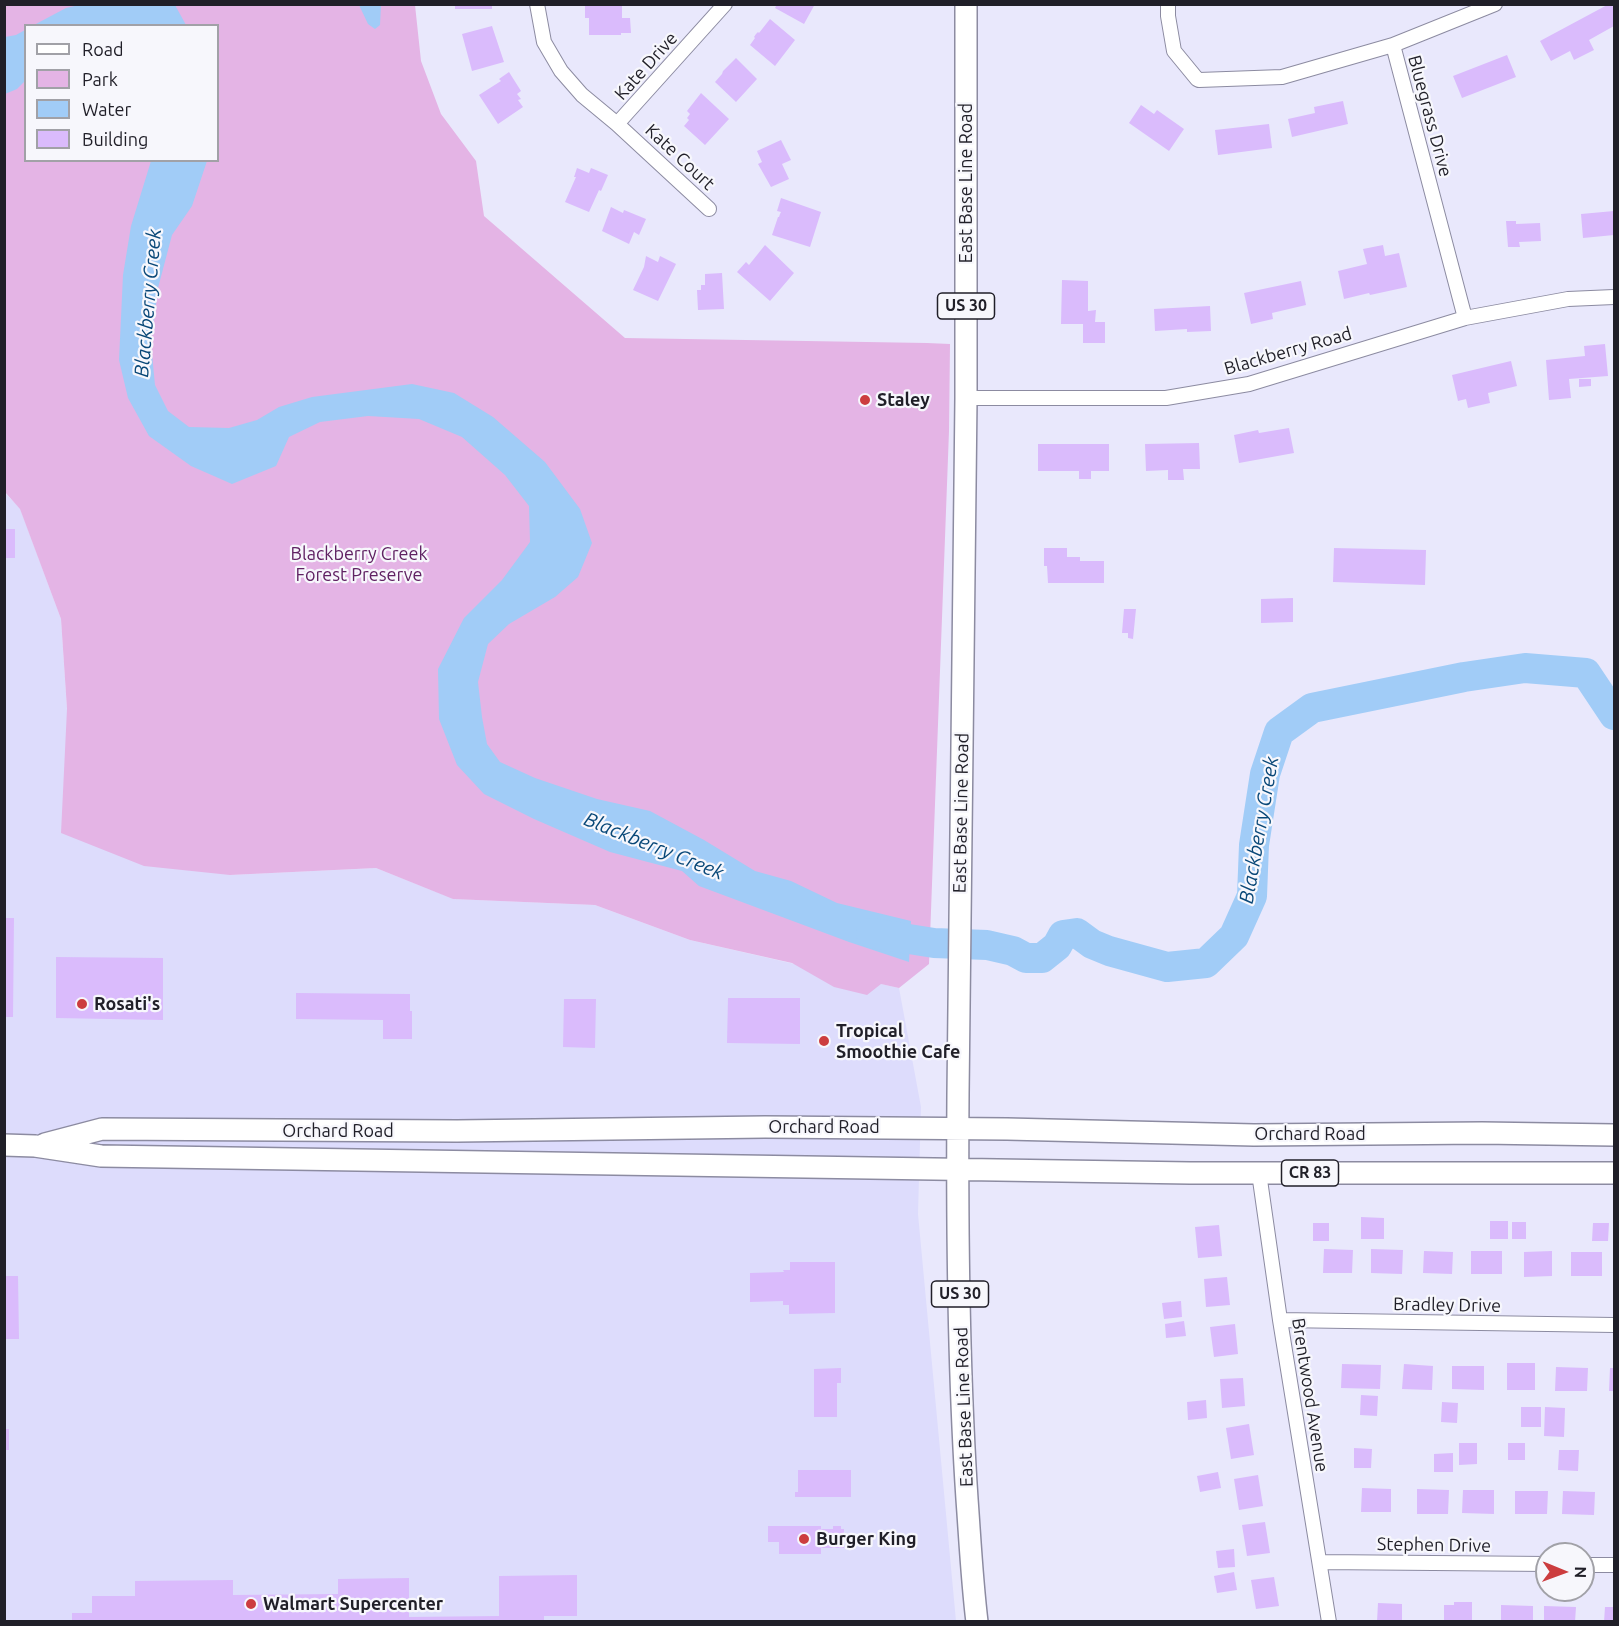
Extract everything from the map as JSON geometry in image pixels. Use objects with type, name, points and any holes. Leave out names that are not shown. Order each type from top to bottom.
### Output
[{"type":"main road","name":"East Base Line Road","points":[[966,4],[966,398],[957,1128],[962,1420],[977,1622]]},
{"type":"main road","name":"Orchard Road","points":[[35,1146],[102,1129],[457,1131],[765,1127],[957,1128],[1254,1135],[1482,1133],[1614,1135]]},
{"type":"main road","name":"Orchard Road","points":[[4,1145],[35,1146],[101,1156],[1259,1173],[1614,1173]]},
{"type":"street","name":"Kate Court","points":[[537,4],[544,42],[561,71],[582,95],[622,128],[709,209]]},
{"type":"street","name":"Kate Drive","points":[[622,128],[725,4]]},
{"type":"street","name":"Bluegrass Drive","points":[[1168,4],[1174,51],[1199,80],[1282,77],[1393,45],[1466,318]]},
{"type":"street","points":[[1393,45],[1495,4]]},
{"type":"street","name":"Blackberry Road","points":[[966,398],[1166,398],[1249,384],[1466,318],[1568,299],[1614,297]]},
{"type":"street","name":"Brentwood Avenue","points":[[1259,1173],[1280,1320],[1329,1622]]},
{"type":"street","name":"Bradley Drive","points":[[1280,1320],[1614,1325]]},
{"type":"street","name":"Stephen Drive","points":[[1320,1562],[1535,1564]]},
{"type":"street","points":[[1595,1564],[1614,1565]]},
{"type":"shaded area","points":[[4,492],[20,508],[61,619],[67,709],[230,875],[376,868],[454,899],[595,905],[690,940],[899,988],[921,1107],[918,1214],[956,1621],[5,1621]]},
{"type":"green space","name":"Blackberry Creek Forest Preserve","points":[[4,5],[415,5],[421,61],[441,114],[476,161],[484,216],[625,338],[950,344],[949,431],[929,964],[899,988],[881,984],[867,995],[834,987],[792,963],[690,940],[595,905],[453,899],[376,868],[230,875],[144,866],[61,833],[67,709],[61,619],[20,509],[5,492]]},
{"type":"water","points":[[79,5],[175,5],[185,24],[36,24],[66,8]]},
{"type":"water","points":[[359,5],[381,5],[380,25],[375,29],[368,24]]},
{"type":"water","points":[[24,31],[24,82],[17,89],[5,94],[5,37]]},
{"type":"water","points":[[151,162],[207,162],[192,206],[172,235],[158,288],[151,344],[155,385],[168,411],[189,427],[229,428],[257,420],[279,407],[312,397],[412,384],[454,393],[493,417],[545,462],[580,509],[592,543],[578,577],[555,597],[509,624],[488,644],[478,682],[487,744],[500,762],[535,778],[597,799],[650,811],[755,871],[791,881],[837,903],[911,921],[909,962],[699,886],[682,871],[610,852],[534,819],[484,794],[457,765],[439,719],[438,669],[464,618],[502,580],[530,542],[529,506],[505,475],[462,437],[419,419],[368,416],[320,422],[289,437],[276,466],[232,484],[191,466],[149,436],[128,398],[119,360],[123,275],[131,226]]},
{"type":"building","points":[[455,4],[492,4],[492,9],[455,9]]},
{"type":"building","points":[[585,4],[622,4],[622,18],[630,18],[631,33],[589,35],[589,18],[585,18]]},
{"type":"building","points":[[777,4],[815,4],[804,24],[775,8]]},
{"type":"building","points":[[1612,4],[1614,10],[1614,26],[1589,40],[1594,50],[1574,60],[1570,51],[1551,61],[1540,41]]},
{"type":"building","points":[[770,19],[795,40],[775,66],[750,45],[756,34]]},
{"type":"building","points":[[492,26],[504,62],[472,71],[462,34]]},
{"type":"building","points":[[1507,55],[1516,77],[1462,98],[1453,76]]},
{"type":"building","points":[[736,58],[757,79],[736,102],[715,82]]},
{"type":"building","points":[[509,72],[521,91],[517,94],[523,107],[498,124],[479,95],[501,81],[499,79]]},
{"type":"building","points":[[701,93],[729,119],[705,145],[684,126],[689,120],[687,118],[690,114],[687,111]]},
{"type":"building","points":[[1343,101],[1348,124],[1292,137],[1288,119],[1315,113],[1314,107]]},
{"type":"building","points":[[1141,105],[1154,114],[1157,110],[1184,129],[1169,151],[1129,123]]},
{"type":"building","points":[[1269,124],[1272,148],[1218,155],[1215,130]]},
{"type":"building","points":[[781,140],[791,160],[782,164],[789,179],[771,187],[758,164],[762,162],[757,151]]},
{"type":"building","points":[[577,168],[589,173],[591,168],[608,175],[589,212],[565,202],[576,177],[574,177]]},
{"type":"building","points":[[781,198],[821,212],[810,247],[772,235],[781,212],[777,211]]},
{"type":"building","points":[[611,207],[646,219],[639,235],[634,232],[629,244],[602,231]]},
{"type":"building","points":[[1614,211],[1614,235],[1583,238],[1581,214]]},
{"type":"building","points":[[1506,221],[1516,221],[1516,224],[1540,223],[1541,241],[1519,242],[1520,247],[1508,247]]},
{"type":"building","points":[[765,245],[794,273],[770,301],[737,272],[746,262],[749,265]]},
{"type":"building","points":[[1383,245],[1385,256],[1399,253],[1407,287],[1344,299],[1338,271],[1367,264],[1363,249]]},
{"type":"building","points":[[646,256],[658,262],[660,256],[676,264],[658,301],[633,290],[644,267]]},
{"type":"building","points":[[722,273],[724,309],[698,310],[697,290],[701,290],[701,285],[705,285],[705,274]]},
{"type":"building","points":[[1062,280],[1088,281],[1088,311],[1096,310],[1095,322],[1105,322],[1105,343],[1083,343],[1083,324],[1061,324]]},
{"type":"building","points":[[1301,281],[1306,305],[1272,313],[1273,319],[1251,324],[1244,293]]},
{"type":"building","points":[[1210,306],[1211,331],[1187,332],[1187,329],[1155,331],[1154,309]]},
{"type":"building","points":[[1605,344],[1608,376],[1569,379],[1571,398],[1549,400],[1546,360],[1585,356],[1584,346]]},
{"type":"building","points":[[1511,361],[1517,386],[1488,393],[1490,403],[1468,408],[1466,399],[1458,401],[1452,375]]},
{"type":"building","points":[[1579,379],[1591,379],[1591,386],[1579,387]]},
{"type":"building","points":[[1289,428],[1294,453],[1239,463],[1234,435],[1258,430],[1259,433]]},
{"type":"building","points":[[1199,443],[1200,469],[1183,469],[1184,480],[1168,480],[1168,470],[1146,471],[1145,444]]},
{"type":"building","points":[[1038,444],[1109,444],[1109,471],[1091,471],[1091,479],[1079,479],[1079,471],[1038,471]]},
{"type":"building","points":[[4,529],[15,529],[15,558],[4,558]]},
{"type":"building","points":[[1044,548],[1067,548],[1067,557],[1080,557],[1080,561],[1104,561],[1104,583],[1048,583],[1047,566],[1044,566]]},
{"type":"building","points":[[1334,548],[1426,550],[1425,585],[1333,582]]},
{"type":"building","points":[[1293,598],[1293,622],[1261,623],[1261,599]]},
{"type":"building","points":[[1124,609],[1136,609],[1133,639],[1128,638],[1128,633],[1122,633]]},
{"type":"building","points":[[4,918],[14,918],[13,1017],[4,1017]]},
{"type":"building","points":[[56,957],[163,958],[163,1020],[56,1018]]},
{"type":"building","points":[[296,993],[410,994],[412,1039],[383,1039],[383,1020],[296,1019]]},
{"type":"building","points":[[728,998],[800,998],[800,1044],[727,1043]]},
{"type":"building","points":[[564,999],[596,999],[595,1048],[563,1047]]},
{"type":"building","points":[[1361,1217],[1384,1218],[1384,1239],[1361,1239]]},
{"type":"building","points":[[1490,1221],[1508,1221],[1508,1239],[1490,1239]]},
{"type":"building","points":[[1512,1222],[1526,1222],[1526,1239],[1512,1239]]},
{"type":"building","points":[[1313,1223],[1329,1223],[1329,1241],[1313,1241]]},
{"type":"building","points":[[1593,1223],[1609,1223],[1608,1241],[1592,1241]]},
{"type":"building","points":[[1219,1225],[1222,1256],[1198,1258],[1195,1227]]},
{"type":"building","points":[[1324,1249],[1353,1250],[1352,1273],[1323,1273]]},
{"type":"building","points":[[1371,1249],[1403,1250],[1402,1274],[1371,1273]]},
{"type":"building","points":[[1424,1251],[1453,1252],[1452,1274],[1423,1273]]},
{"type":"building","points":[[1471,1251],[1502,1251],[1502,1274],[1471,1274]]},
{"type":"building","points":[[1552,1251],[1552,1276],[1524,1277],[1524,1252]]},
{"type":"building","points":[[1571,1252],[1602,1252],[1602,1276],[1571,1276]]},
{"type":"building","points":[[790,1262],[835,1262],[835,1313],[789,1314],[789,1305],[783,1305],[783,1301],[750,1302],[750,1273],[784,1272],[783,1270],[790,1270]]},
{"type":"building","points":[[4,1276],[18,1276],[19,1339],[4,1339]]},
{"type":"building","points":[[1227,1277],[1230,1305],[1206,1307],[1204,1279]]},
{"type":"building","points":[[1181,1301],[1182,1317],[1164,1319],[1162,1303]]},
{"type":"building","points":[[1184,1321],[1186,1336],[1166,1338],[1165,1324]]},
{"type":"building","points":[[1235,1324],[1238,1354],[1214,1357],[1210,1327]]},
{"type":"building","points":[[1507,1363],[1535,1363],[1535,1390],[1507,1390]]},
{"type":"building","points":[[1342,1364],[1381,1365],[1380,1389],[1341,1388]]},
{"type":"building","points":[[1404,1364],[1433,1366],[1432,1390],[1402,1389]]},
{"type":"building","points":[[1452,1366],[1484,1366],[1484,1390],[1452,1389]]},
{"type":"building","points":[[1556,1367],[1588,1368],[1587,1391],[1555,1391]]},
{"type":"building","points":[[841,1368],[841,1383],[837,1383],[837,1417],[814,1417],[814,1369]]},
{"type":"building","points":[[1610,1368],[1614,1368],[1614,1391],[1609,1391]]},
{"type":"building","points":[[1243,1378],[1245,1406],[1222,1408],[1220,1379]]},
{"type":"building","points":[[1361,1395],[1378,1396],[1377,1416],[1360,1415]]},
{"type":"building","points":[[1206,1400],[1207,1418],[1188,1420],[1187,1402]]},
{"type":"building","points":[[1442,1402],[1458,1403],[1457,1423],[1441,1422]]},
{"type":"building","points":[[1521,1407],[1541,1407],[1541,1427],[1521,1427]]},
{"type":"building","points":[[1545,1407],[1565,1408],[1564,1437],[1544,1436]]},
{"type":"building","points":[[1249,1424],[1254,1455],[1231,1459],[1226,1428]]},
{"type":"building","points":[[4,1429],[9,1429],[9,1450],[4,1450]]},
{"type":"building","points":[[1459,1443],[1477,1443],[1477,1464],[1459,1465]]},
{"type":"building","points":[[1508,1443],[1525,1443],[1525,1460],[1508,1460]]},
{"type":"building","points":[[1354,1448],[1372,1449],[1371,1468],[1354,1468]]},
{"type":"building","points":[[1559,1450],[1579,1450],[1578,1471],[1558,1470]]},
{"type":"building","points":[[1453,1453],[1453,1472],[1434,1472],[1434,1454]]},
{"type":"building","points":[[798,1470],[851,1470],[851,1497],[795,1497],[795,1492],[798,1492]]},
{"type":"building","points":[[1218,1472],[1221,1488],[1200,1492],[1197,1476]]},
{"type":"building","points":[[1258,1475],[1263,1506],[1239,1510],[1234,1479]]},
{"type":"building","points":[[1362,1488],[1391,1489],[1391,1512],[1361,1512]]},
{"type":"building","points":[[1417,1489],[1449,1490],[1448,1514],[1417,1514]]},
{"type":"building","points":[[1463,1490],[1494,1490],[1494,1514],[1462,1513]]},
{"type":"building","points":[[1515,1491],[1548,1491],[1547,1514],[1515,1514]]},
{"type":"building","points":[[1563,1491],[1595,1492],[1594,1515],[1562,1514]]},
{"type":"building","points":[[1265,1522],[1270,1553],[1247,1556],[1242,1525]]},
{"type":"building","points":[[768,1526],[821,1526],[821,1529],[833,1529],[833,1526],[841,1526],[841,1529],[844,1529],[844,1548],[821,1548],[821,1554],[779,1554],[779,1542],[768,1542]]},
{"type":"building","points":[[1234,1549],[1235,1567],[1218,1568],[1216,1551]]},
{"type":"building","points":[[1234,1572],[1237,1590],[1217,1593],[1214,1576]]},
{"type":"building","name":"Walmart Supercenter","points":[[577,1575],[577,1616],[544,1616],[544,1622],[72,1622],[72,1613],[92,1613],[92,1596],[135,1596],[135,1581],[233,1580],[233,1595],[338,1594],[338,1579],[409,1578],[409,1617],[499,1616],[499,1576]]},
{"type":"building","points":[[1274,1577],[1279,1606],[1256,1609],[1251,1580]]},
{"type":"building","points":[[1454,1602],[1472,1602],[1472,1622],[1444,1622],[1444,1605],[1454,1605]]},
{"type":"building","points":[[1378,1603],[1402,1604],[1402,1622],[1377,1622]]},
{"type":"building","points":[[1501,1605],[1533,1606],[1533,1622],[1501,1622]]},
{"type":"building","points":[[1544,1606],[1576,1607],[1575,1622],[1544,1622]]},
{"type":"building","points":[[1605,1607],[1614,1607],[1614,1622],[1604,1622]]},
{"type":"waterway","name":"Blackberry Creek","points":[[871,933],[934,943],[987,945],[1013,951],[1026,958],[1042,958],[1057,946],[1063,935],[1077,933],[1092,944],[1109,951],[1167,967],[1206,963],[1234,936],[1252,896],[1254,845],[1265,774],[1279,732],[1312,708],[1464,677],[1525,668],[1586,673],[1614,715]]},
{"type":"place","name":"Staley","points":[[865,400]]},
{"type":"place","name":"Rosati's","points":[[82,1004]]},
{"type":"place","name":"Tropical Smoothie Cafe","points":[[824,1041]]},
{"type":"place","name":"Burger King","points":[[804,1539]]},
{"type":"place","name":"Walmart Supercenter","points":[[251,1604]]}]
